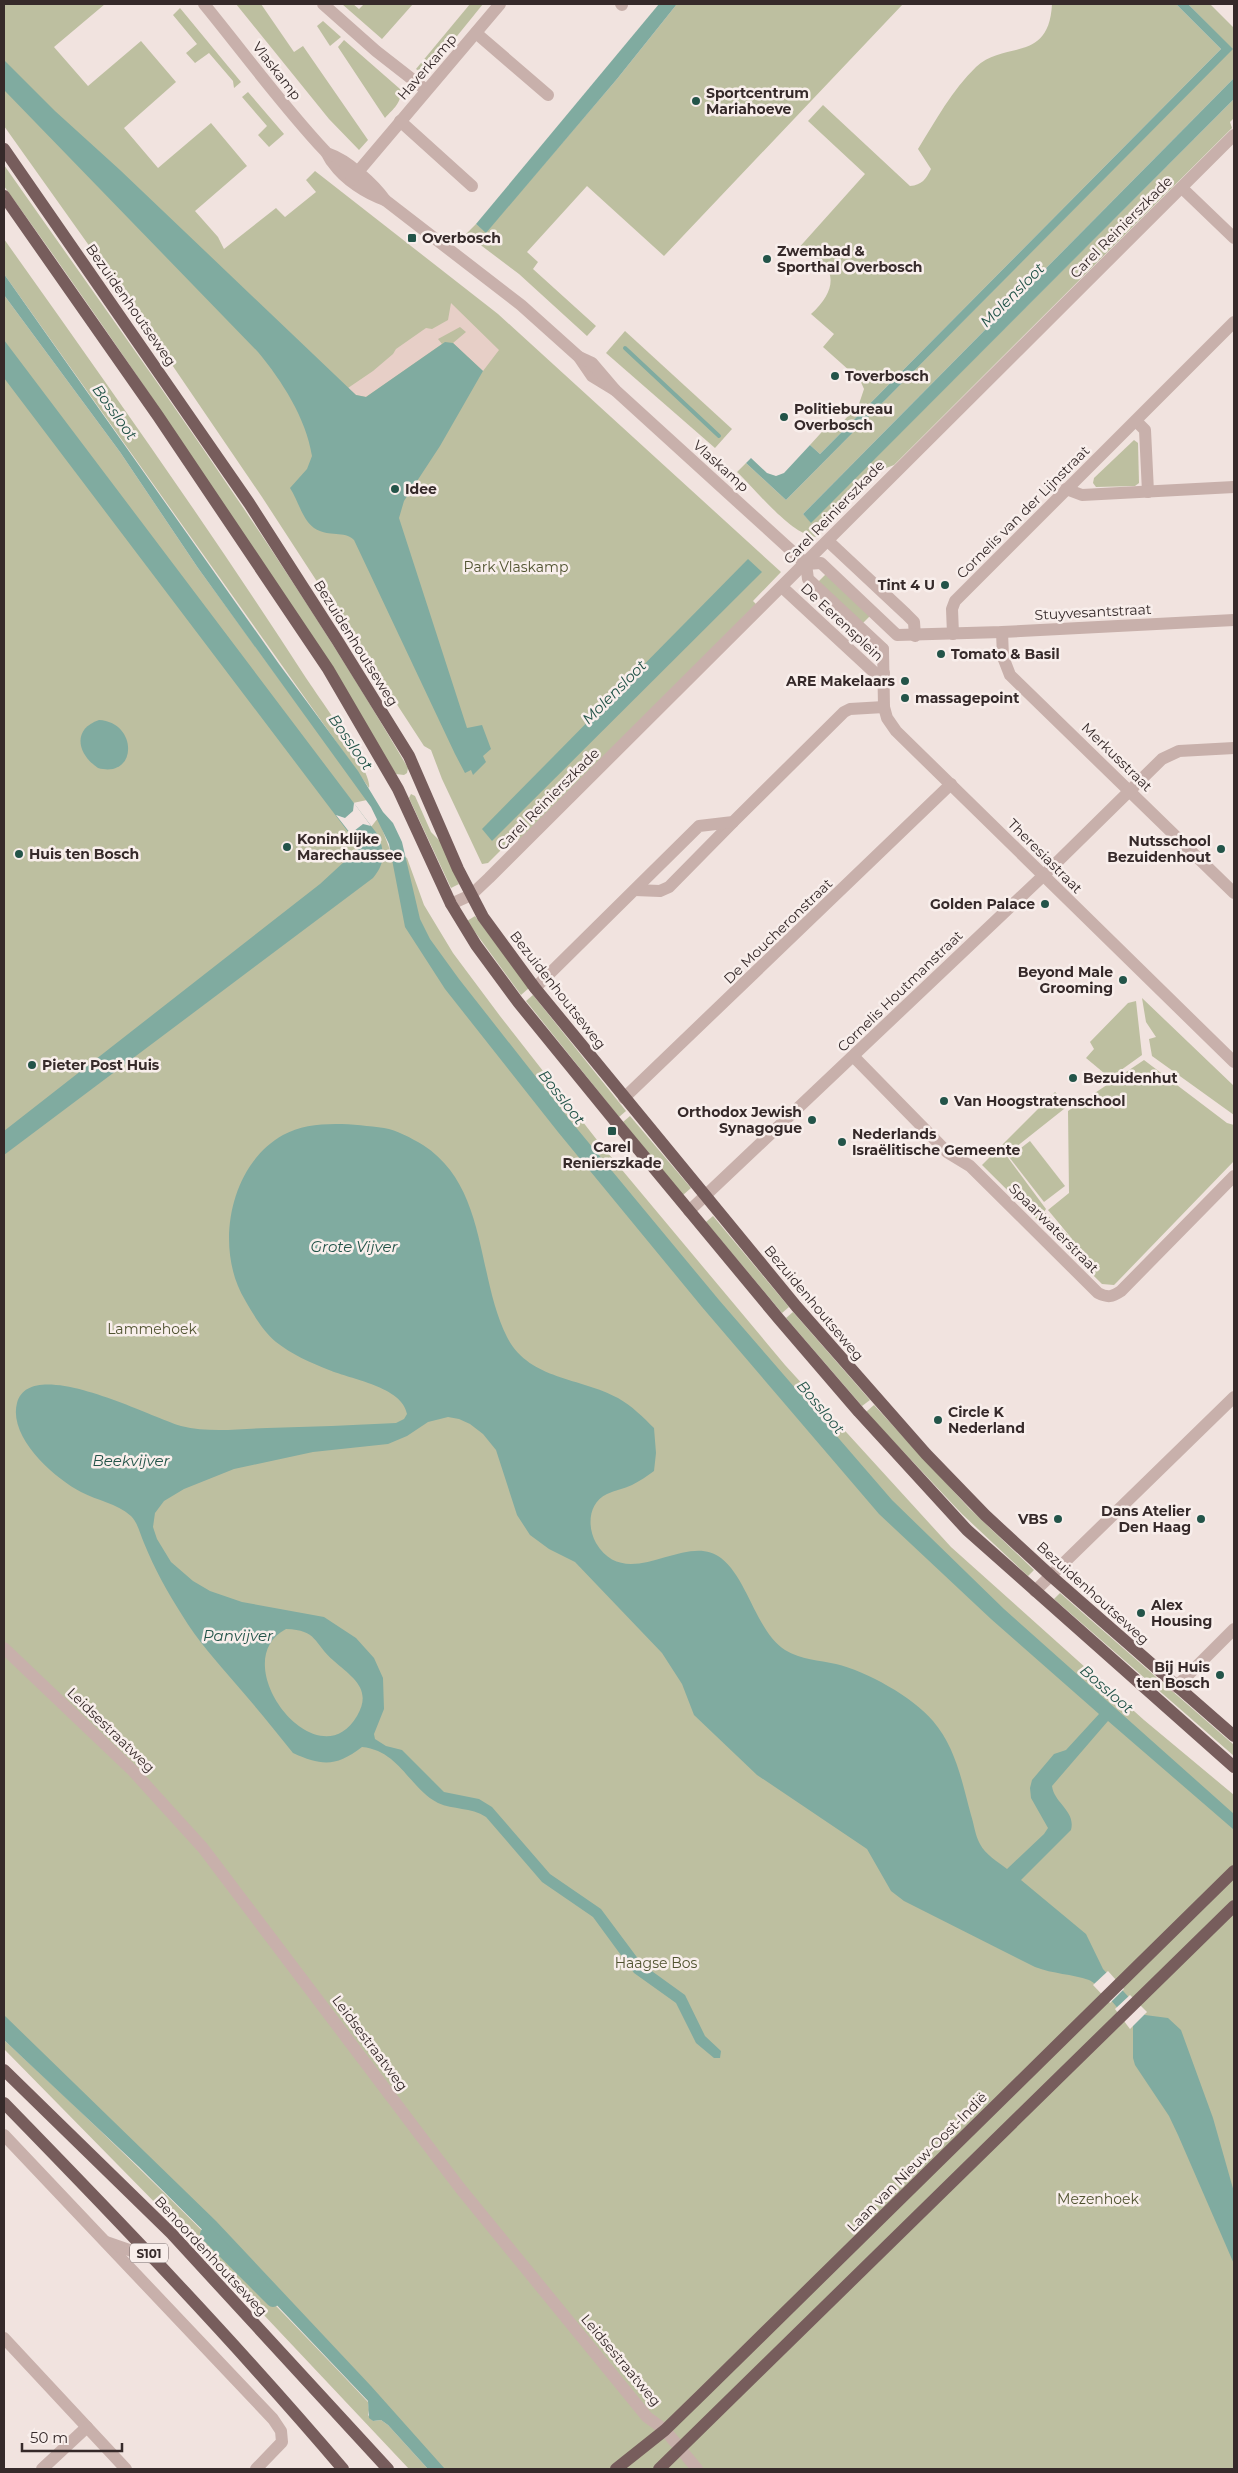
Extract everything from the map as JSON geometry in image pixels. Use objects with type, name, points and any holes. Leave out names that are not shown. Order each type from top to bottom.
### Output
[{"type":"main road","name":"Bezuidenhoutseweg","points":[[4,149],[249,503],[372,696],[413,763],[471,895],[488,924],[535,988],[790,1298],[901,1426],[985,1515],[1176,1687],[1234,1736]]},
{"type":"main road","points":[[4,196],[158,416],[328,669],[398,789],[451,904],[476,945],[518,1002],[689,1211],[859,1412],[967,1530],[1234,1766]]},
{"type":"main road","name":"Laan van Nieuw-Oost-Indië","points":[[616,2469],[665,2430],[1092,2008],[1234,1871]]},
{"type":"main road","points":[[659,2469],[1145,1991],[1234,1906]]},
{"type":"main road","name":"Benoordenhoutseweg","points":[[4,2070],[171,2232],[388,2469]]},
{"type":"main road","name":"S101","points":[[4,2103],[155,2259],[290,2406],[343,2469]]},
{"type":"street","name":"Vlaskamp","points":[[204,4],[300,124],[329,154],[340,157],[354,176],[376,187],[385,200],[521,305],[579,357],[587,372],[596,380],[615,390],[806,564]]},
{"type":"street","points":[[323,4],[376,52],[426,90]]},
{"type":"street","name":"Haverkamp","points":[[354,176],[500,4]]},
{"type":"street","name":"Haverkamp","points":[[476,34],[548,95]]},
{"type":"street","name":"Haverkamp","points":[[400,121],[472,186]]},
{"type":"street","name":"Carel Reinierszkade","points":[[451,904],[471,895],[806,564],[880,487],[1234,135]]},
{"type":"street","points":[[1182,188],[1234,238]]},
{"type":"street","name":"Cornelis van der Lijnstraat","points":[[953,634],[952,609],[955,601],[1234,322]]},
{"type":"street","points":[[1136,421],[1145,430],[1148,492]]},
{"type":"street","points":[[1066,489],[1082,496],[1234,487]]},
{"type":"street","points":[[828,541],[914,622],[915,636]]},
{"type":"street","name":"De Eerensplein","points":[[897,635],[883,649],[808,579],[806,564],[821,563],[897,635],[953,634]]},
{"type":"street","name":"De Eerensplein","points":[[782,587],[876,674],[884,673]]},
{"type":"street","name":"Stuyvesantstraat","points":[[953,634],[1234,620]]},
{"type":"street","name":"Merkusstraat","points":[[1002,632],[1003,657],[1010,675],[1234,893]]},
{"type":"street","name":"Theresiastraat","points":[[883,649],[884,707],[887,718],[896,731],[1234,1062]]},
{"type":"street","points":[[635,890],[660,890],[669,887],[844,712],[850,709],[884,707]]},
{"type":"street","name":"Cornelis Houtmanstraat","points":[[689,1211],[1044,876],[1162,759],[1179,751],[1234,748]]},
{"type":"street","name":"De Moucheronstraat","points":[[624,1098],[951,784]]},
{"type":"street","points":[[535,988],[699,826],[733,822]]},
{"type":"street","name":"Spaarwaterstraat","points":[[854,1057],[947,1152],[970,1166],[1098,1293],[1106,1297],[1113,1296],[1121,1291],[1234,1176]]},
{"type":"street","points":[[1035,1591],[1234,1397]]},
{"type":"street","points":[[1176,1687],[1234,1629]]},
{"type":"street","name":"Leidsestraatweg","points":[[4,1648],[133,1771],[203,1848],[460,2188],[647,2417],[665,2430],[698,2469]]},
{"type":"street","points":[[4,2135],[273,2419],[281,2432],[282,2442],[256,2469]]},
{"type":"street","points":[[104,2241],[155,2259]]},
{"type":"street","points":[[4,2338],[126,2469]]},
{"type":"street","points":[[42,2469],[87,2427]]},
{"type":"green space","name":"Park Vlaskamp","points":[[4,4],[105,4],[54,47],[88,86],[141,41],[176,82],[124,128],[158,168],[211,123],[247,166],[195,211],[218,237],[224,249],[276,208],[285,217],[316,192],[306,180],[315,171],[498,314],[781,572],[753,601],[756,604],[519,842],[516,835],[488,863],[482,864],[442,779],[431,750],[424,746],[262,497],[132,306],[4,126]]},
{"type":"green space","points":[[236,4],[261,4],[294,52],[303,46],[368,140],[359,150],[329,119]]},
{"type":"green space","points":[[342,4],[353,4],[359,9],[364,4],[413,4],[382,39]]},
{"type":"green space","points":[[470,4],[483,4],[432,67],[420,72],[416,69]]},
{"type":"green space","name":"Sportcentrum Mariahoeve","points":[[677,4],[903,4],[664,256],[587,186],[527,252],[538,262],[533,269],[596,326],[587,336],[519,274],[466,234],[476,224],[486,232],[617,79]]},
{"type":"green space","points":[[1052,4],[1176,4],[1221,49],[820,454],[810,445],[830,423],[837,428],[859,404],[864,389],[860,380],[823,347],[834,334],[811,314],[821,304],[827,294],[830,276],[827,268],[810,255],[796,251],[865,174],[808,121],[823,105],[910,186],[921,183],[931,169],[918,149],[952,95],[967,76],[987,59],[1023,48],[1034,43],[1043,35],[1049,23]]},
{"type":"green space","points":[[1188,4],[1210,4],[1234,28],[1234,78],[803,514],[811,522],[1234,99],[1234,118],[1230,122],[1232,128],[894,465],[881,470],[817,537],[807,535],[786,521],[737,472],[746,463],[786,500],[1232,49]]},
{"type":"green space","points":[[180,8],[241,82],[234,88],[233,81],[209,53],[195,63],[186,53],[197,44],[173,15]]},
{"type":"green space","points":[[323,21],[341,37],[330,46],[317,26]]},
{"type":"green space","points":[[344,40],[400,89],[399,102],[385,118],[338,47]]},
{"type":"green space","points":[[248,92],[284,134],[269,147],[258,135],[267,126],[242,97]]},
{"type":"green space","points":[[4,165],[161,388],[313,613],[408,768],[407,773],[404,775],[396,774],[156,403],[4,186]]},
{"type":"green space","points":[[4,239],[158,457],[270,622],[354,751],[368,779],[369,788],[4,274]]},
{"type":"green space","name":"Haagse Bos","points":[[4,295],[120,452],[198,568],[363,794],[367,800],[353,803],[338,783],[359,813],[371,827],[378,818],[390,850],[407,858],[424,905],[453,953],[597,1140],[785,1365],[951,1547],[1144,1720],[1234,1795],[1234,2469],[444,2469],[4,2021]]},
{"type":"green space","points":[[625,331],[732,429],[715,448],[606,353]]},
{"type":"green space","points":[[1134,440],[1138,443],[1139,483],[1135,486],[1096,487],[1093,483],[1094,478]]},
{"type":"green space","points":[[826,574],[871,615],[862,624],[817,583]]},
{"type":"green space","points":[[411,794],[415,796],[431,832],[440,841],[459,884],[451,888],[409,798]]},
{"type":"green space","points":[[475,916],[529,988],[521,995],[467,921]]},
{"type":"green space","points":[[533,995],[626,1111],[619,1117],[526,1001]]},
{"type":"green space","points":[[1142,998],[1234,1086],[1234,1115],[1152,1056],[1149,1039],[1156,1037],[1146,1022]]},
{"type":"green space","points":[[1136,1001],[1142,1055],[1110,1078],[1086,1058],[1094,1049],[1090,1042],[1128,1003]]},
{"type":"green space","points":[[1144,1060],[1227,1123],[1234,1125],[1234,1161],[1114,1285],[1102,1284],[982,1165],[1055,1092],[1069,1105],[1006,1155],[1046,1209],[1044,1212],[1073,1240],[1048,1210],[1069,1193],[1068,1111]]},
{"type":"green space","points":[[630,1116],[691,1188],[683,1195],[623,1122]]},
{"type":"green space","points":[[1030,1141],[1065,1186],[1044,1202],[1009,1157]]},
{"type":"green space","points":[[713,1216],[789,1307],[782,1313],[706,1222]]},
{"type":"green space","points":[[793,1312],[870,1400],[862,1406],[786,1318]]},
{"type":"green space","points":[[874,1405],[969,1508],[1034,1570],[1028,1576],[962,1514],[866,1412]]},
{"type":"green space","points":[[1060,1593],[1234,1745],[1234,1756],[1054,1599]]},
{"type":"green space","points":[[4,2040],[97,2128],[234,2263],[368,2402],[368,2415],[373,2421],[381,2420],[388,2425],[428,2469],[409,2469],[228,2277],[4,2049]]},
{"type":"shaded area","points":[[451,303],[499,350],[483,371],[453,343],[466,332],[460,327],[438,339],[442,344],[366,397],[356,395],[348,388],[373,371],[393,354],[396,349],[426,328],[432,329],[448,320]]},
{"type":"water","points":[[659,4],[677,4],[617,79],[486,233],[476,224]]},
{"type":"water","points":[[1176,4],[1188,4],[1233,49],[786,500],[746,463],[751,458],[767,473],[776,476],[784,473],[810,445],[820,454],[1221,49]]},
{"type":"water","points":[[4,60],[55,111],[120,170],[356,395],[366,397],[445,342],[453,343],[483,371],[440,446],[404,501],[399,518],[467,728],[482,725],[491,749],[483,756],[486,762],[473,775],[471,770],[465,773],[455,754],[354,540],[346,535],[320,531],[314,528],[303,515],[290,488],[307,469],[312,456],[299,414],[276,375],[258,352],[4,90]]},
{"type":"water","points":[[1234,78],[1234,99],[811,523],[803,514]]},
{"type":"water","name":"Grote Vijver","points":[[4,274],[279,664],[358,771],[383,812],[393,823],[402,842],[420,919],[430,939],[569,1119],[719,1300],[892,1500],[1004,1609],[1234,1814],[1233,1829],[1108,1721],[1052,1786],[1057,1797],[1068,1812],[1072,1823],[1071,1830],[1021,1880],[1086,1934],[1103,1969],[1145,2015],[1168,2018],[1181,2030],[1213,2118],[1234,2192],[1234,2264],[1169,2116],[1135,2065],[1133,2058],[1133,2026],[1099,1987],[1089,1980],[1035,1967],[904,1901],[891,1891],[867,1849],[757,1775],[694,1715],[682,1684],[662,1653],[575,1562],[549,1549],[530,1535],[517,1515],[496,1450],[483,1434],[470,1424],[448,1417],[428,1422],[407,1436],[388,1444],[313,1452],[234,1469],[184,1489],[164,1501],[155,1513],[153,1527],[157,1539],[171,1562],[193,1581],[210,1591],[242,1602],[324,1617],[356,1638],[374,1658],[383,1678],[384,1709],[374,1734],[375,1739],[386,1746],[402,1750],[444,1792],[479,1799],[492,1807],[550,1874],[601,1909],[642,1964],[685,1995],[705,2036],[721,2051],[720,2058],[714,2058],[696,2043],[676,2003],[634,1973],[593,1917],[542,1882],[486,1817],[438,1803],[419,1788],[386,1755],[375,1750],[362,1747],[353,1754],[329,1762],[312,1760],[293,1753],[207,1650],[188,1624],[162,1580],[131,1516],[113,1505],[70,1486],[47,1467],[26,1442],[19,1429],[16,1416],[17,1403],[27,1390],[44,1385],[66,1386],[92,1393],[181,1426],[202,1429],[234,1430],[396,1423],[404,1419],[407,1414],[403,1405],[396,1397],[374,1385],[308,1361],[271,1338],[245,1300],[236,1279],[230,1257],[229,1233],[232,1210],[239,1187],[250,1166],[265,1149],[283,1135],[307,1127],[346,1124],[389,1129],[423,1145],[444,1163],[459,1184],[470,1208],[478,1234],[497,1313],[507,1337],[517,1351],[528,1362],[542,1370],[618,1398],[633,1408],[654,1428],[656,1453],[654,1471],[632,1485],[607,1494],[596,1503],[593,1509],[591,1530],[593,1537],[609,1557],[624,1563],[640,1563],[691,1551],[707,1551],[721,1558],[730,1567],[767,1631],[785,1650],[804,1658],[836,1664],[861,1672],[888,1686],[914,1703],[941,1731],[953,1754],[982,1848],[1007,1869],[1048,1828],[1031,1798],[1030,1788],[1032,1780],[1054,1754],[1066,1750],[1099,1714],[991,1619],[879,1514],[702,1307],[558,1132],[445,989],[405,927],[389,844],[371,807],[198,568],[120,452],[4,295]],"holes":[[[286,1629],[310,1635],[353,1678],[362,1691],[363,1698],[357,1716],[340,1733],[320,1736],[300,1727],[283,1710],[270,1689],[265,1666],[269,1645]]]},
{"type":"water","points":[[4,340],[378,835],[383,858],[380,868],[373,878],[4,1155],[4,1131],[320,884],[358,849],[355,841],[4,378]]},
{"type":"water","points":[[748,559],[762,572],[492,841],[482,829]]},
{"type":"water","points":[[99,720],[112,723],[121,730],[126,739],[128,749],[126,758],[121,765],[111,769],[98,768],[91,762],[85,756],[80,742],[84,729]]},
{"type":"water","points":[[4,2015],[216,2221],[371,2386],[445,2469],[428,2469],[388,2425],[381,2420],[373,2421],[369,2418],[368,2401],[250,2277],[138,2166],[4,2040]]},
{"type":"pier","points":[[354,803],[371,826],[363,824],[354,831],[354,838],[336,815],[345,818],[353,811]]},
{"type":"pier","points":[[1108,1971],[1124,1989],[1110,2003],[1093,1985]]},
{"type":"pier","points":[[1130,1995],[1147,2012],[1130,2029],[1115,2009]]},
{"type":"waterway","points":[[625,348],[719,436]]},
{"type":"waterway","points":[[207,2234],[273,2300]]},
{"type":"place","name":"Sportcentrum Mariahoeve","points":[[696,101]]},
{"type":"place","name":"Overbosch","points":[[412,238]]},
{"type":"place","name":"Zwembad & Sporthal Overbosch","points":[[767,259]]},
{"type":"place","name":"Toverbosch","points":[[835,376]]},
{"type":"place","name":"Politiebureau Overbosch","points":[[784,417]]},
{"type":"place","name":"Idee","points":[[395,489]]},
{"type":"place","name":"Tint 4 U","points":[[945,585]]},
{"type":"place","name":"Tomato & Basil","points":[[941,654]]},
{"type":"place","name":"ARE Makelaars","points":[[905,681]]},
{"type":"place","name":"massagepoint","points":[[905,698]]},
{"type":"place","name":"Koninklijke Marechaussee","points":[[287,847]]},
{"type":"place","name":"Nutsschool Bezuidenhout","points":[[1221,849]]},
{"type":"place","name":"Huis ten Bosch","points":[[19,854]]},
{"type":"place","name":"Golden Palace","points":[[1045,904]]},
{"type":"place","name":"Beyond Male Grooming","points":[[1123,980]]},
{"type":"place","name":"Pieter Post Huis","points":[[32,1065]]},
{"type":"place","name":"Bezuidenhut","points":[[1073,1078]]},
{"type":"place","name":"Van Hoogstratenschool","points":[[944,1101]]},
{"type":"place","name":"Orthodox Jewish Synagogue","points":[[812,1120]]},
{"type":"place","name":"Carel Renierszkade","points":[[612,1131]]},
{"type":"place","name":"Nederlands Israëlitische Gemeente","points":[[842,1142]]},
{"type":"place","name":"Circle K Nederland","points":[[938,1420]]},
{"type":"place","name":"VBS","points":[[1058,1519]]},
{"type":"place","name":"Dans Atelier Den Haag","points":[[1201,1519]]},
{"type":"place","name":"Alex Housing","points":[[1141,1613]]},
{"type":"place","name":"Bij Huis ten Bosch","points":[[1220,1675]]},
{"type":"water label","name":"Molensloot","points":[[1012,295]]},
{"type":"water label","name":"Bossloot","points":[[115,412]]},
{"type":"water label","name":"Molensloot","points":[[614,692]]},
{"type":"water label","name":"Bossloot","points":[[351,742]]},
{"type":"water label","name":"Bossloot","points":[[562,1097]]},
{"type":"water label","name":"Bossloot","points":[[821,1407]]},
{"type":"water label","name":"Beekvijver","points":[[131,1460]]},
{"type":"water label","name":"Panvijver","points":[[238,1635]]},
{"type":"water label","name":"Bossloot","points":[[1107,1689]]},
{"type":"park label","name":"Lammehoek","points":[[152,1329]]},
{"type":"park label","name":"Mezenhoek","points":[[1098,2199]]}]
